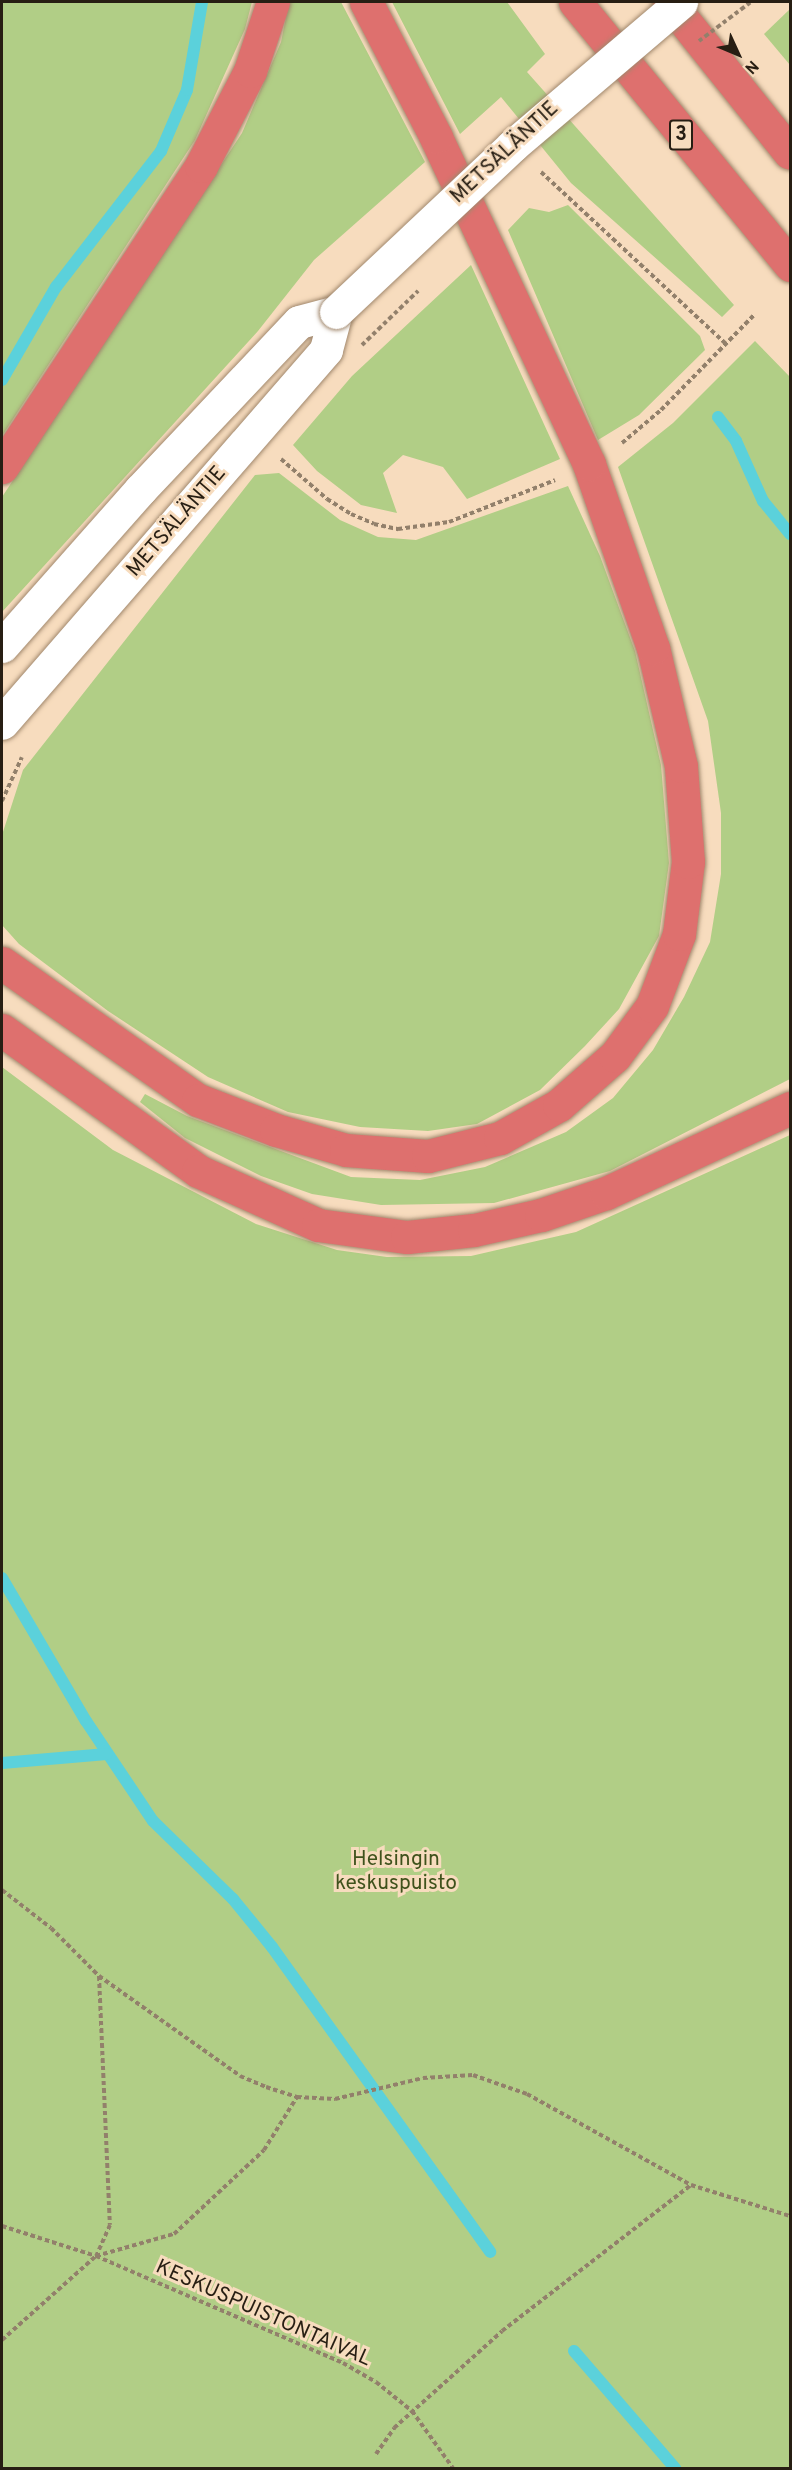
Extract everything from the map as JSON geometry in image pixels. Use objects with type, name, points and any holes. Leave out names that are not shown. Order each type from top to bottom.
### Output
[{"type":"highway","points":[[2,467],[201,165],[250,71],[273,2]]},
{"type":"highway","points":[[2,963],[198,1100],[276,1130],[346,1150],[428,1156],[500,1138],[559,1105],[615,1056],[652,1006],[679,934],[688,862],[681,766],[653,648],[589,464],[436,137],[366,2]]},
{"type":"highway","name":"3","points":[[575,2],[790,265]]},
{"type":"highway","points":[[669,2],[790,153]]},
{"type":"highway","points":[[2,1030],[198,1171],[318,1225],[407,1237],[474,1230],[562,1208],[606,1193],[790,1108]]},
{"type":"main road","name":"METSÄLÄNTIE","points":[[2,646],[140,490],[298,322],[336,312],[512,146],[681,2]]},
{"type":"main road","name":"METSÄLÄNTIE","points":[[2,723],[326,350],[336,312]]},
{"type":"path","points":[[695,43],[751,2]]},
{"type":"path","points":[[532,181],[550,165]]},
{"type":"path","points":[[541,172],[726,344]]},
{"type":"path","points":[[363,345],[422,288]]},
{"type":"path","points":[[276,455],[327,499],[351,514],[374,524],[398,529],[449,522],[589,464],[641,429],[755,314]]},
{"type":"path","points":[[2,1890],[51,1928],[99,1976],[240,2076],[297,2097],[334,2099],[361,2095],[396,2084],[473,2075],[506,2085],[691,2185],[790,2216]]},
{"type":"path","points":[[2,2340],[96,2256],[110,2225],[99,1976]]},
{"type":"path","points":[[96,2256],[174,2234],[264,2150],[297,2097]]},
{"type":"path","points":[[376,2454],[412,2411],[502,2331],[691,2185]]},
{"type":"path","name":"KESKUSPUISTONTAIVAL","points":[[2,2226],[96,2256],[343,2363],[376,2382],[412,2411],[453,2469]]},
{"type":"green space","points":[[2,2],[252,2],[245,29],[195,140],[2,436]]},
{"type":"green space","points":[[289,2],[341,2],[425,162],[314,260],[258,331],[2,612],[2,497],[242,133],[281,42]]},
{"type":"green space","points":[[392,2],[507,2],[545,54],[527,72],[734,305],[722,317],[571,183],[501,97],[460,134]]},
{"type":"green space","points":[[790,9],[790,65],[764,34]]},
{"type":"green space","points":[[568,205],[700,336],[705,350],[639,415],[598,440],[508,230],[529,208],[549,212]]},
{"type":"green space","points":[[471,265],[560,459],[467,499],[443,467],[403,455],[383,473],[397,513],[361,505],[317,471],[293,445],[352,376]]},
{"type":"green space","points":[[755,341],[790,377],[790,1079],[610,1171],[494,1203],[381,1205],[312,1194],[261,1176],[185,1138],[140,1102],[145,1094],[187,1116],[351,1177],[420,1180],[485,1167],[566,1132],[613,1098],[653,1050],[684,997],[710,942],[721,874],[721,813],[708,721],[618,467],[673,423]]},
{"type":"green space","points":[[279,473],[340,520],[378,537],[416,540],[568,486],[600,556],[635,651],[661,765],[669,863],[659,936],[619,1009],[585,1046],[540,1090],[477,1124],[428,1131],[360,1127],[288,1112],[208,1077],[108,1011],[19,944],[2,925],[2,835],[23,770],[255,475]]},
{"type":"green space","name":"Helsingin keskuspuisto","points":[[2,1067],[113,1150],[256,1224],[337,1250],[387,1257],[471,1256],[576,1232],[790,1135],[790,2468],[2,2468]]},
{"type":"waterway","points":[[2,380],[56,287],[161,151],[187,90],[202,2]]},
{"type":"waterway","points":[[718,417],[736,441],[763,501],[790,534]]},
{"type":"waterway","points":[[2,1578],[86,1721],[153,1821],[233,1899],[272,1947],[490,2252]]},
{"type":"waterway","points":[[2,1763],[107,1754]]},
{"type":"waterway","points":[[574,2351],[675,2468]]}]
